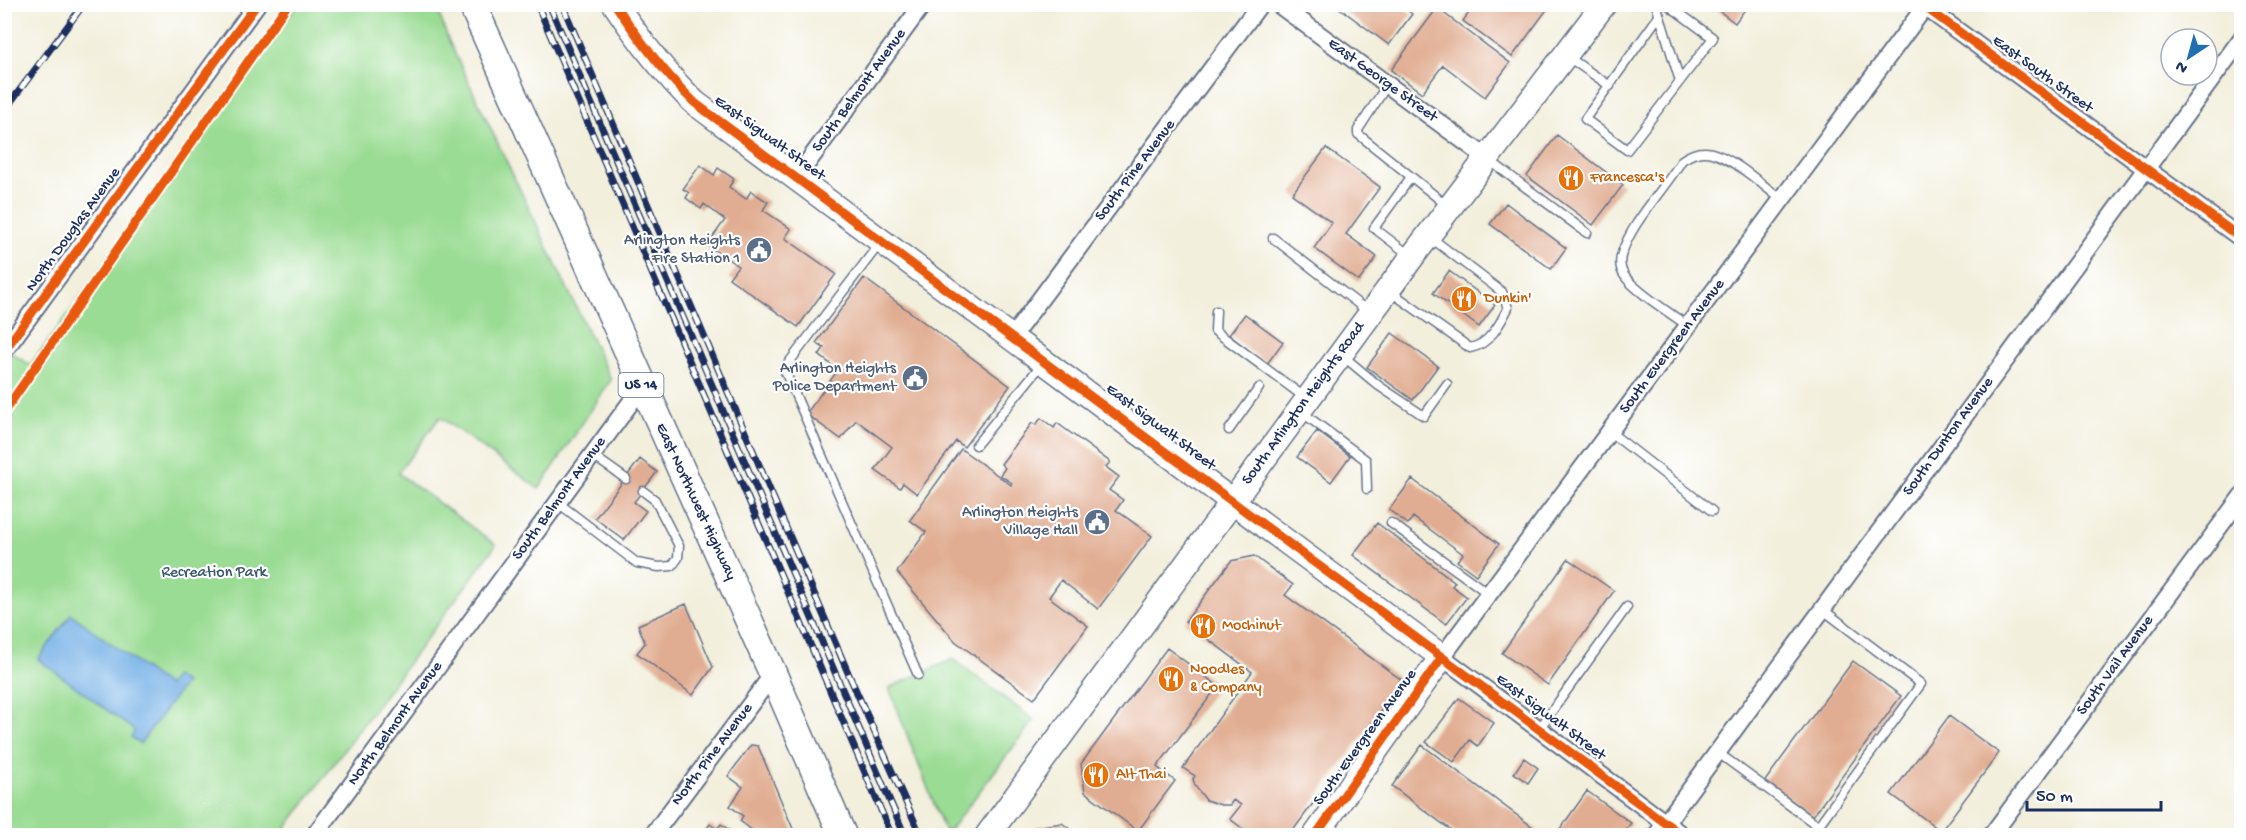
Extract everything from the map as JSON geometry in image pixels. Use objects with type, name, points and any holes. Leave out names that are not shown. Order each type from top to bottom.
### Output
[{"type":"main road","name":"East Northwest Highway","points":[[472,4],[642,387],[773,674],[843,836]]},
{"type":"street","name":"North Douglas Avenue","points":[[4,351],[257,4]]},
{"type":"street","name":"East Sigwalt Street","points":[[615,4],[632,31],[670,79],[695,103],[1539,729],[1661,829],[1683,836]]},
{"type":"street","name":"South Belmont Avenue","points":[[797,177],[923,4]]},
{"type":"street","name":"South Pine Avenue","points":[[1011,337],[1260,4]]},
{"type":"street","name":"East George Street","points":[[1278,4],[1487,158]]},
{"type":"street","name":"South Arlington Heights Road","points":[[987,836],[1340,354],[1566,55],[1600,6]]},
{"type":"street","name":"East South Street","points":[[1924,6],[2241,239]]},
{"type":"street","name":"South Evergreen Avenue","points":[[1315,836],[1442,657],[1924,6]]},
{"type":"street","name":"South Dunton Avenue","points":[[1661,829],[2241,38]]},
{"type":"street","name":"South Belmont Avenue","points":[[478,612],[642,387]]},
{"type":"street","name":"South Vail Avenue","points":[[1991,836],[2241,496]]},
{"type":"street","name":"North Belmont Avenue","points":[[318,834],[478,612]]},
{"type":"street","name":"North Pine Avenue","points":[[652,836],[773,674]]},
{"type":"lane","points":[[1656,4],[1680,81]]},
{"type":"lane","points":[[1659,16],[1585,119],[1627,150],[1713,38],[1667,4]]},
{"type":"lane","points":[[1566,55],[1610,86]]},
{"type":"lane","points":[[1387,85],[1358,130],[1358,134],[1449,208]]},
{"type":"lane","points":[[1688,326],[1634,285],[1625,277],[1620,267],[1621,254],[1636,225],[1682,160],[1704,151],[1715,153],[1731,162],[1782,200]]},
{"type":"lane","points":[[1487,158],[1587,233]]},
{"type":"lane","points":[[1411,177],[1374,228],[1412,257]]},
{"type":"lane","points":[[1388,290],[1470,348],[1479,346],[1490,336],[1508,308],[1506,299],[1497,288],[1428,236]]},
{"type":"lane","points":[[1273,238],[1370,314]]},
{"type":"lane","points":[[882,240],[784,369],[918,675]]},
{"type":"lane","points":[[1216,310],[1215,331],[1366,460],[1367,489]]},
{"type":"lane","points":[[1340,354],[1379,386],[1424,416],[1447,384]]},
{"type":"lane","points":[[976,445],[1044,361]]},
{"type":"lane","points":[[1229,430],[1260,388]]},
{"type":"lane","points":[[1610,432],[1712,512]]},
{"type":"lane","points":[[592,455],[626,479]]},
{"type":"lane","points":[[557,502],[637,563],[659,567],[672,566],[678,558],[679,546],[654,500],[643,491]]},
{"type":"lane","points":[[1391,523],[1489,594]]},
{"type":"lane","points":[[1539,729],[1627,608]]},
{"type":"lane","points":[[1717,752],[1818,826],[1920,684],[1822,609]]},
{"type":"green space","name":"Recreation Park","points":[[297,5],[436,5],[448,39],[611,380],[539,489],[440,417],[398,473],[496,545],[281,835],[5,835],[4,348],[30,365],[249,73]]},
{"type":"green space","points":[[953,659],[1034,720],[946,835],[889,688]]},
{"type":"water","points":[[71,614],[168,686],[175,676],[185,683],[140,744],[131,737],[135,731],[38,659]]},
{"type":"building","points":[[1334,4],[1400,4],[1412,14],[1389,45]]},
{"type":"building","points":[[1475,4],[1551,4],[1512,57],[1463,21]]},
{"type":"building","points":[[1710,4],[1749,4],[1735,23]]},
{"type":"building","points":[[1437,8],[1510,63],[1485,97],[1443,65],[1422,93],[1391,70]]},
{"type":"building","points":[[1557,135],[1623,185],[1593,225],[1527,176]]},
{"type":"building","points":[[1326,148],[1380,187],[1346,234],[1377,257],[1359,281],[1314,248],[1332,223],[1292,194]]},
{"type":"building","name":"Arlington Heights Fire Station 1","points":[[700,165],[714,175],[718,168],[734,179],[729,187],[746,199],[751,191],[768,202],[763,210],[791,229],[785,238],[836,274],[798,327],[729,278],[738,266],[707,245],[725,220],[704,204],[701,209],[686,198],[689,193],[683,189]]},
{"type":"building","points":[[1506,203],[1566,248],[1551,269],[1490,224]]},
{"type":"building","name":"Dunkin'","points":[[1449,271],[1495,305],[1479,327],[1433,293]]},
{"type":"building","name":"Arlington Heights Police Department","points":[[864,278],[1010,386],[964,447],[956,441],[917,494],[903,483],[900,488],[875,470],[892,447],[856,420],[841,439],[806,414],[838,370],[819,355],[824,348],[816,343]]},
{"type":"building","points":[[1245,314],[1283,342],[1267,364],[1229,335]]},
{"type":"building","points":[[1392,333],[1438,366],[1413,400],[1367,367]]},
{"type":"building","points":[[1041,418],[1054,428],[1057,423],[1110,462],[1106,467],[1119,477],[1109,490],[1123,500],[1116,510],[1152,536],[1098,609],[1061,580],[1049,597],[1088,626],[1034,699],[955,641],[897,572],[926,532],[910,520],[961,449],[1011,485],[1012,483],[1000,475],[1005,468],[1001,464],[1032,423],[1036,425]]},
{"type":"building","points":[[1317,431],[1350,456],[1331,482],[1297,457]]},
{"type":"building","points":[[640,459],[657,472],[634,502],[646,511],[624,540],[595,518]]},
{"type":"building","points":[[1412,479],[1499,544],[1476,575],[1457,561],[1463,554],[1413,517],[1408,524],[1389,510]]},
{"type":"building","points":[[1377,523],[1455,582],[1452,586],[1467,597],[1446,624],[1353,555]]},
{"type":"building","points":[[1254,556],[1293,585],[1285,595],[1403,681],[1289,836],[1253,836],[1230,819],[1241,805],[1233,800],[1230,805],[1221,805],[1206,800],[1195,786],[1193,779],[1195,776],[1183,768],[1252,672],[1185,622],[1231,561]]},
{"type":"building","points":[[1568,559],[1614,591],[1548,685],[1502,653]]},
{"type":"building","points":[[686,604],[713,667],[693,695],[637,653],[645,643],[638,625]]},
{"type":"building","points":[[1167,648],[1218,686],[1157,767],[1175,781],[1138,831],[1085,792],[1081,764]]},
{"type":"building","points":[[1853,661],[1901,696],[1813,816],[1765,781]]},
{"type":"building","points":[[1459,698],[1494,723],[1478,746],[1470,740],[1454,762],[1426,742]]},
{"type":"building","points":[[1949,716],[1999,753],[1941,831],[1891,794]]},
{"type":"building","points":[[751,745],[758,746],[796,836],[760,836],[740,821],[743,816],[730,806],[743,787],[728,776]]},
{"type":"building","points":[[1422,745],[1545,836],[1459,836],[1392,786]]},
{"type":"building","points":[[1524,758],[1538,768],[1528,783],[1514,773]]},
{"type":"building","points":[[1587,791],[1631,823],[1622,836],[1555,836]]},
{"type":"building","points":[[1062,823],[1079,836],[1030,836],[1036,827]]},
{"type":"building","points":[[710,824],[717,829],[721,824],[737,836],[701,836]]},
{"type":"railway","points":[[4,111],[84,4]]},
{"type":"railway","points":[[537,4],[892,836]]},
{"type":"railway","points":[[549,4],[905,836]]},
{"type":"railway","points":[[562,4],[849,675],[921,836]]},
{"type":"cycle path","points":[[4,351],[257,4]]},
{"type":"cycle path","points":[[4,412],[288,4]]},
{"type":"cycle path","points":[[615,4],[652,56],[695,103],[1683,836]]},
{"type":"cycle path","points":[[1921,4],[2242,239]]},
{"type":"cycle path","points":[[1315,836],[1442,657]]},
{"type":"place","name":"Francesca's","points":[[1571,178]]},
{"type":"place","name":"Arlington Heights Fire Station 1","points":[[759,250]]},
{"type":"place","name":"Dunkin'","points":[[1464,299]]},
{"type":"place","name":"Arlington Heights Police Department","points":[[915,378]]},
{"type":"place","name":"Arlington Heights Village Hall","points":[[1097,522]]},
{"type":"place","name":"Mochinut","points":[[1203,626]]},
{"type":"place","name":"Noodles & Company","points":[[1171,679]]},
{"type":"place","name":"Alt Thai","points":[[1096,775]]}]
